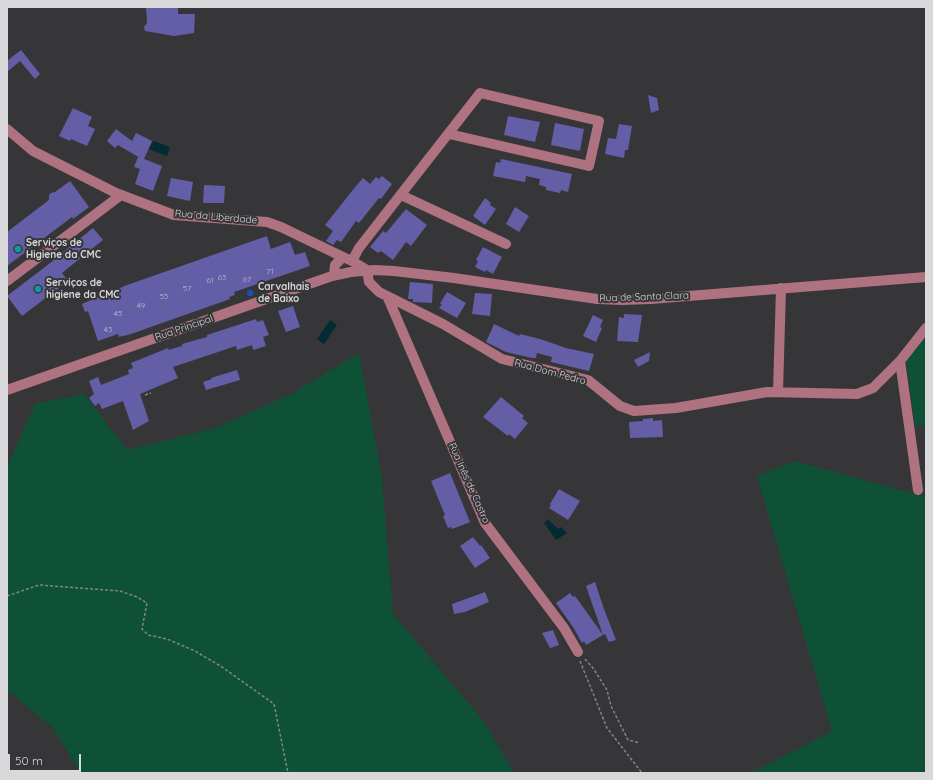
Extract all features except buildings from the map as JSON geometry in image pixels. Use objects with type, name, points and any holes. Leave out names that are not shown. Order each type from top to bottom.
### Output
[{"type":"street","points":[[352,262],[359,248],[480,93],[599,121],[589,166],[448,134]]},
{"type":"street","name":"Rua da Liberdade","points":[[7,129],[33,151],[121,195],[174,214],[267,222],[281,227],[343,257],[365,270]]},
{"type":"street","points":[[7,281],[121,195]]},
{"type":"street","points":[[401,195],[506,244]]},
{"type":"street","points":[[334,275],[335,265],[343,257]]},
{"type":"street","name":"Rua Principal","points":[[7,390],[334,275],[365,270]]},
{"type":"street","name":"Rua de Santa Clara","points":[[365,270],[394,271],[446,277],[597,299],[651,299],[926,277]]},
{"type":"street","name":"Rua Dom Pedro","points":[[365,270],[372,286],[388,298],[443,324],[502,359],[588,380],[620,406],[634,411],[676,408],[767,392],[857,394],[873,388],[900,361],[926,328]]},
{"type":"street","points":[[778,392],[781,288]]},
{"type":"street","name":"Rua Inês de Castro","points":[[388,298],[485,523],[564,628],[578,652]]},
{"type":"street","points":[[900,361],[918,490]]},
{"type":"path","points":[[145,395],[151,393]]},
{"type":"path","points":[[7,596],[39,585],[120,591],[138,597],[147,603],[142,629],[148,635],[167,639],[195,651],[222,667],[274,704],[288,773]]},
{"type":"path","points":[[578,652],[593,668],[607,690],[611,706],[628,740],[640,743]]},
{"type":"path","points":[[578,652],[581,667],[607,728],[642,773]]},
{"type":"green space","points":[[926,332],[926,425],[915,426],[906,358]]},
{"type":"green space","points":[[359,353],[382,478],[393,614],[482,719],[514,773],[81,773],[52,727],[12,694],[7,693],[7,467],[35,404],[84,394],[127,450],[216,428],[293,393]]},
{"type":"green space","points":[[795,461],[926,496],[926,773],[751,773],[832,731],[757,476]]},
{"type":"water","points":[[153,141],[170,147],[167,156],[149,149]]},
{"type":"water","points":[[330,320],[337,325],[324,344],[317,339]]},
{"type":"water","points":[[548,519],[558,529],[561,527],[567,533],[556,540],[544,523]]},
{"type":"place","name":"Serviços de Higiene da CMC","points":[[18,249]]},
{"type":"place","name":"Serviços de higiene da CMC","points":[[38,289]]},
{"type":"place","name":"Carvalhais de Baixo","points":[[250,293]]}]
